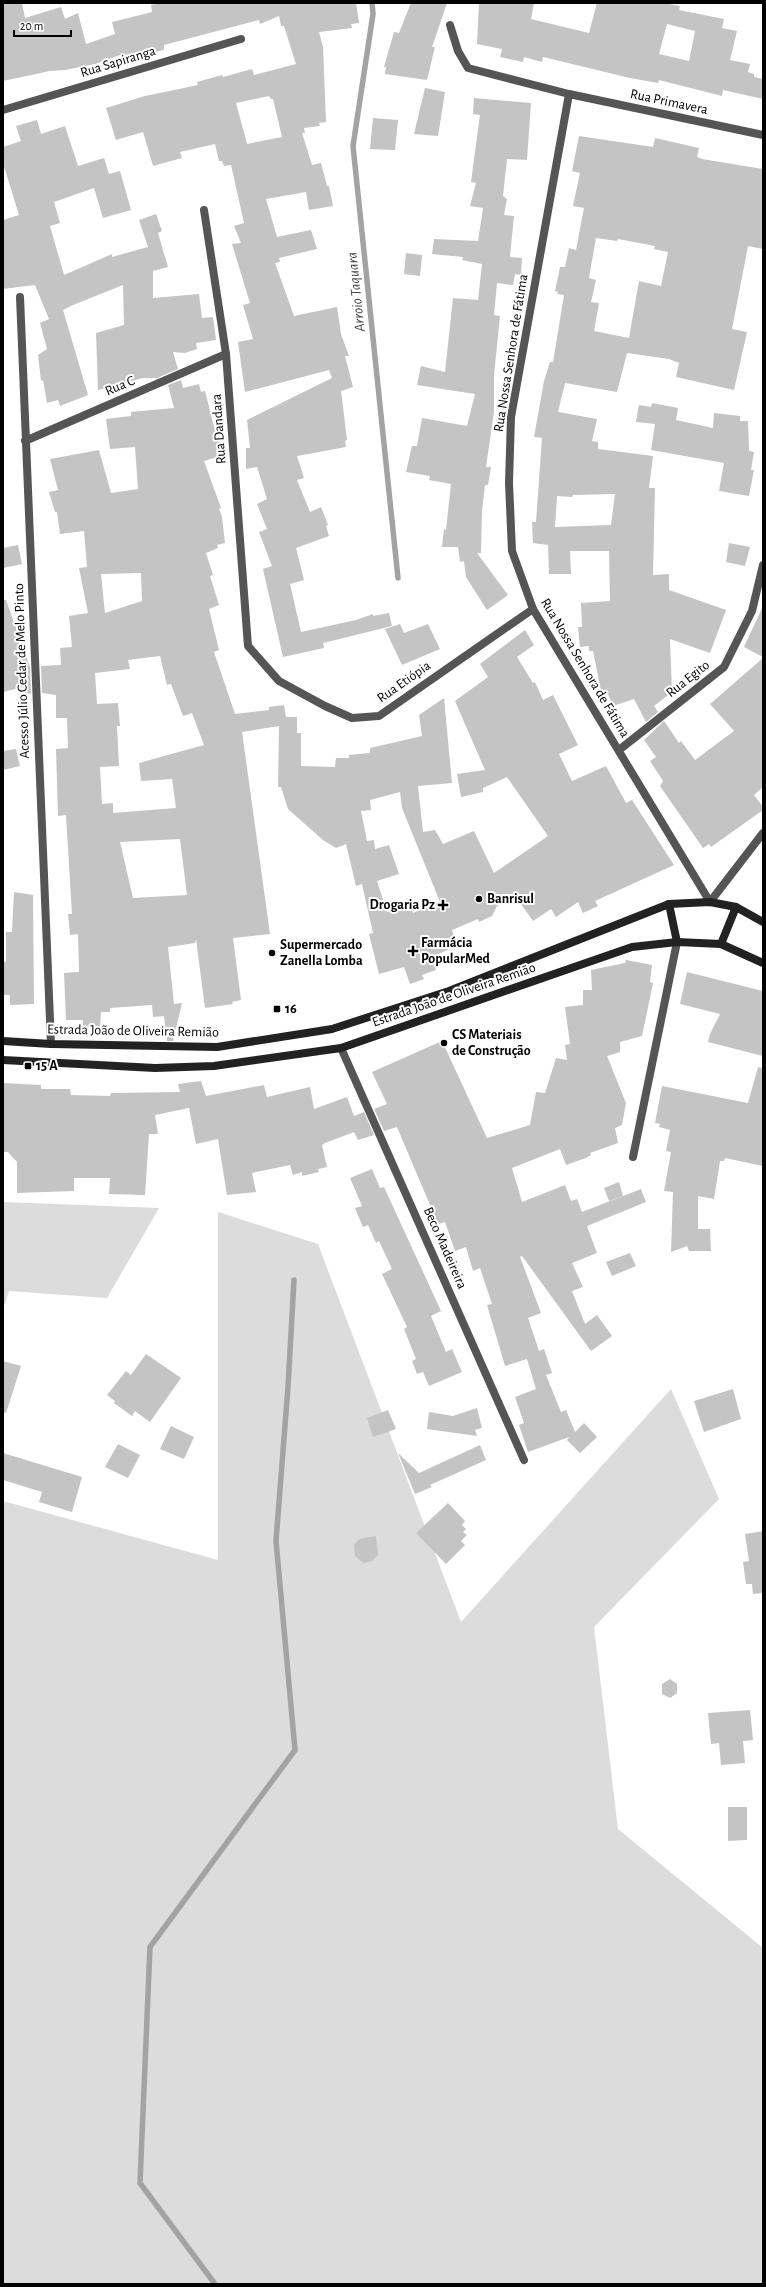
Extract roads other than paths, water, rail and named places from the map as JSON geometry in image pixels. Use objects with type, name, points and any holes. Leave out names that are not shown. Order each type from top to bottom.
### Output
[{"type":"main road","name":"Estrada João de Oliveira Remião","points":[[3,1040],[51,1044],[217,1047],[332,1029],[449,990],[670,904],[710,902],[736,906],[763,922]]},
{"type":"main road","points":[[670,904],[677,942]]},
{"type":"main road","points":[[721,944],[736,906]]},
{"type":"main road","name":"Estrada João de Oliveira Remião","points":[[3,1060],[155,1068],[214,1066],[341,1048],[632,947],[677,942],[721,944],[763,963]]},
{"type":"street","name":"Rua Primavera","points":[[450,25],[458,51],[468,68],[569,94],[763,135]]},
{"type":"street","name":"Rua Sapiranga","points":[[3,110],[241,39]]},
{"type":"street","name":"Rua Nossa Senhora de Fátima","points":[[569,94],[512,417],[509,483],[512,551],[533,609],[710,902]]},
{"type":"street","name":"Rua Dandara","points":[[204,210],[226,354],[248,646]]},
{"type":"street","name":"Acesso Júlio Cedar de Melo Pinto","points":[[20,297],[51,1044]]},
{"type":"street","name":"Rua C","points":[[25,441],[226,354]]},
{"type":"street","name":"Rua Egito","points":[[619,750],[724,667],[752,611],[763,565]]},
{"type":"street","name":"Rua Etiópia","points":[[248,646],[279,681],[325,706],[352,718],[379,716],[533,609]]},
{"type":"street","points":[[710,902],[763,833]]},
{"type":"street","points":[[633,1157],[677,942]]},
{"type":"street","name":"Beco Madeireira","points":[[341,1048],[524,1460]]},
{"type":"waterway","name":"Arroio Taquara","points":[[372,3],[373,14],[353,146],[398,578]]},
{"type":"waterway","points":[[215,2284],[140,2183],[150,1947],[295,1750],[276,1541],[288,1387],[294,1280]]},
{"type":"place","name":"Banrisul","points":[[479,899]]},
{"type":"place","name":"Drogaria Pz","points":[[443,905]]},
{"type":"place","name":"Farmácia PopularMed","points":[[413,951]]},
{"type":"place","name":"Supermercado Zanella Lomba","points":[[272,953]]},
{"type":"place","name":"16","points":[[277,1009]]},
{"type":"place","name":"CS Materiais de Construção","points":[[444,1043]]},
{"type":"place","name":"15 A","points":[[28,1066]]}]
